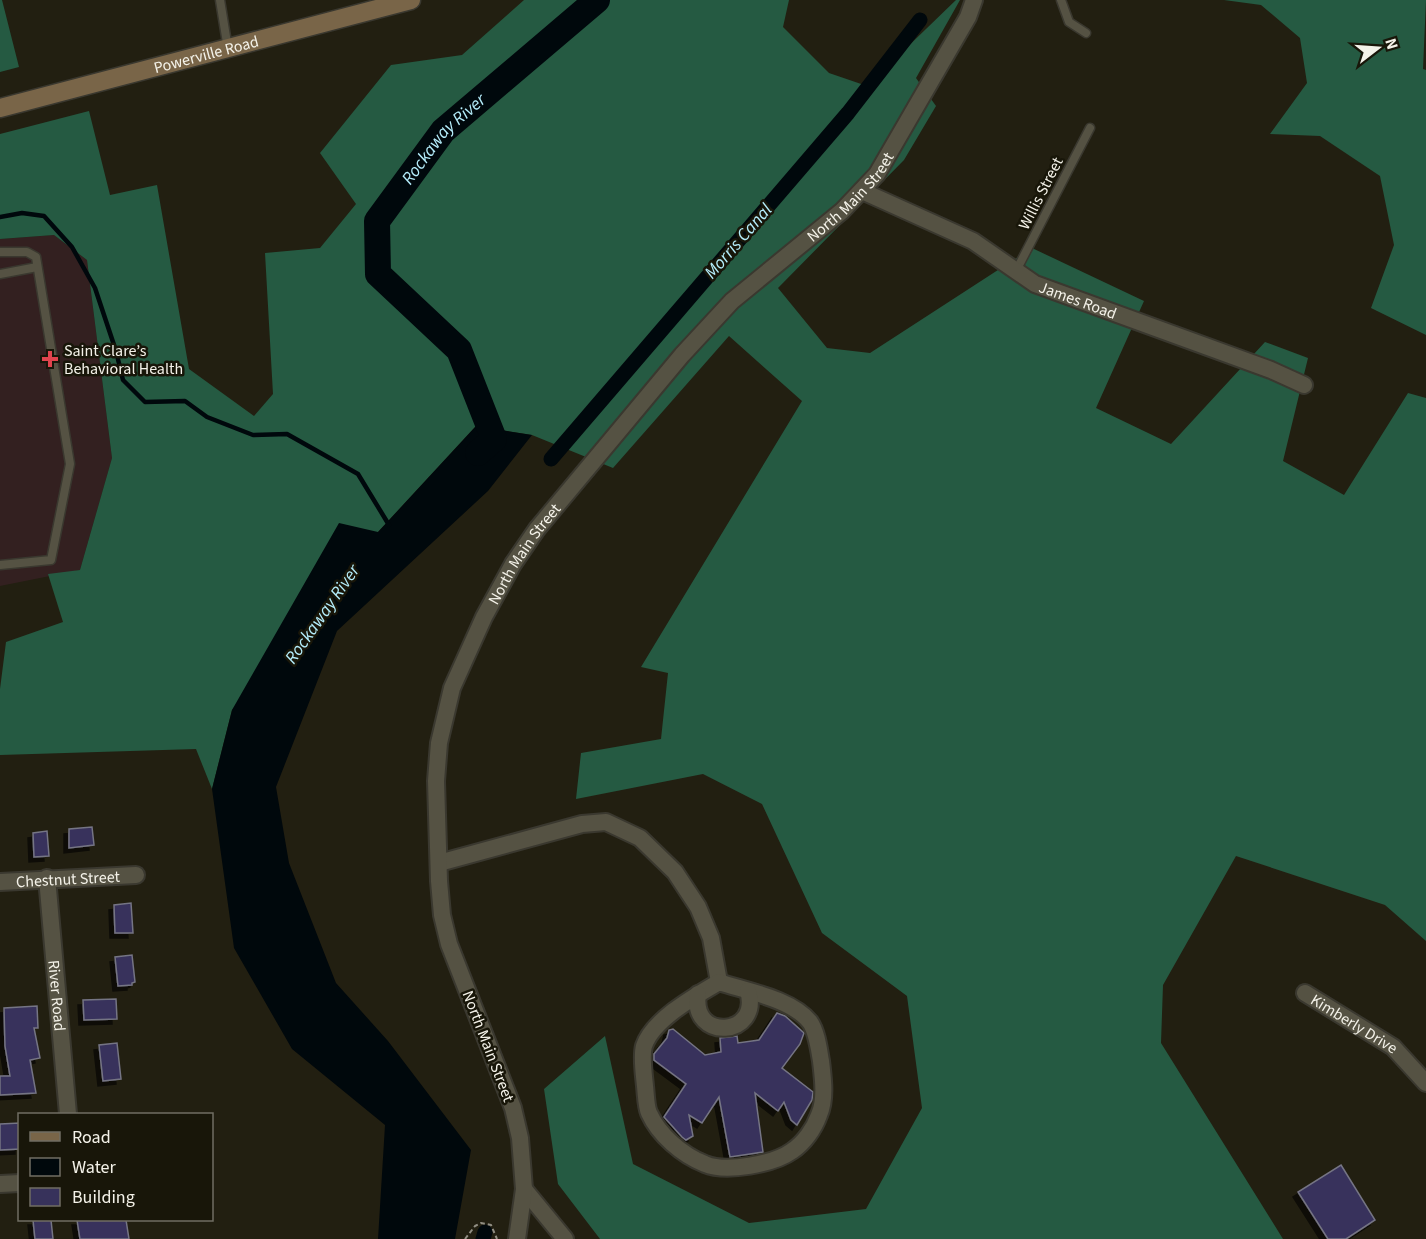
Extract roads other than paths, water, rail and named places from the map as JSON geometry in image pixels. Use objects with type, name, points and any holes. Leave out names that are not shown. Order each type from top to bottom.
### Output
[{"type":"main road","name":"Powerville Road","points":[[0,108],[228,49],[360,7],[411,0]]},
{"type":"street","name":"North Main Street","points":[[518,1239],[524,1189],[520,1138],[513,1108],[449,944],[442,915],[436,781],[444,716],[452,688],[484,617],[513,564],[537,529],[590,464],[732,301],[812,236],[862,191],[877,174],[968,17],[974,0]]},
{"type":"street","name":"James Road","points":[[862,191],[973,240],[1035,284],[1271,370],[1304,385]]},
{"type":"street","points":[[439,862],[582,824],[606,822],[640,838],[675,872],[698,907],[711,938],[719,982]]},
{"type":"street","name":"Chestnut Street","points":[[0,882],[136,875]]},
{"type":"street","name":"River Road","points":[[47,878],[68,1113]]},
{"type":"street","points":[[719,982],[748,991],[784,1004],[810,1022],[817,1042],[824,1088],[820,1114],[804,1141],[782,1156],[736,1168],[706,1165],[686,1154],[664,1136],[648,1112],[644,1046],[663,1019],[719,982]]},
{"type":"street","points":[[698,994],[698,1008],[704,1020],[715,1027],[728,1028],[741,1023],[749,1012],[748,991]]},
{"type":"street","name":"Kimberly Drive","points":[[1305,993],[1393,1047],[1426,1083]]},
{"type":"street","points":[[0,1184],[18,1183]]},
{"type":"street","points":[[524,1189],[565,1239]]},
{"type":"lane","points":[[220,0],[228,49]]},
{"type":"lane","points":[[1061,0],[1069,22],[1086,33]]},
{"type":"lane","name":"Willis Street","points":[[1016,271],[1090,128]]},
{"type":"lane","points":[[0,252],[27,252],[36,257],[70,464],[51,560],[0,566]]},
{"type":"lane","points":[[0,274],[37,267]]},
{"type":"water","points":[[476,426],[532,435],[488,491],[337,631],[276,787],[289,863],[336,983],[388,1041],[471,1150],[455,1239],[378,1239],[385,1125],[292,1049],[234,948],[212,789],[232,710],[339,523],[378,532]]},
{"type":"waterway","name":"Rockaway River","points":[[478,453],[494,439],[459,350],[378,274],[377,221],[443,131],[597,0]]},
{"type":"waterway","name":"Morris Canal","points":[[551,459],[848,113],[920,20]]},
{"type":"waterway","points":[[0,217],[22,213],[44,216],[72,247],[95,288],[123,380],[145,402],[185,401],[207,417],[253,435],[287,434],[358,474],[389,525]]},
{"type":"waterway","name":"Morris Canal","points":[[483,1239],[485,1232]]},
{"type":"place","name":"Saint Clare’s Behavioral Health","points":[[50,359]]}]
